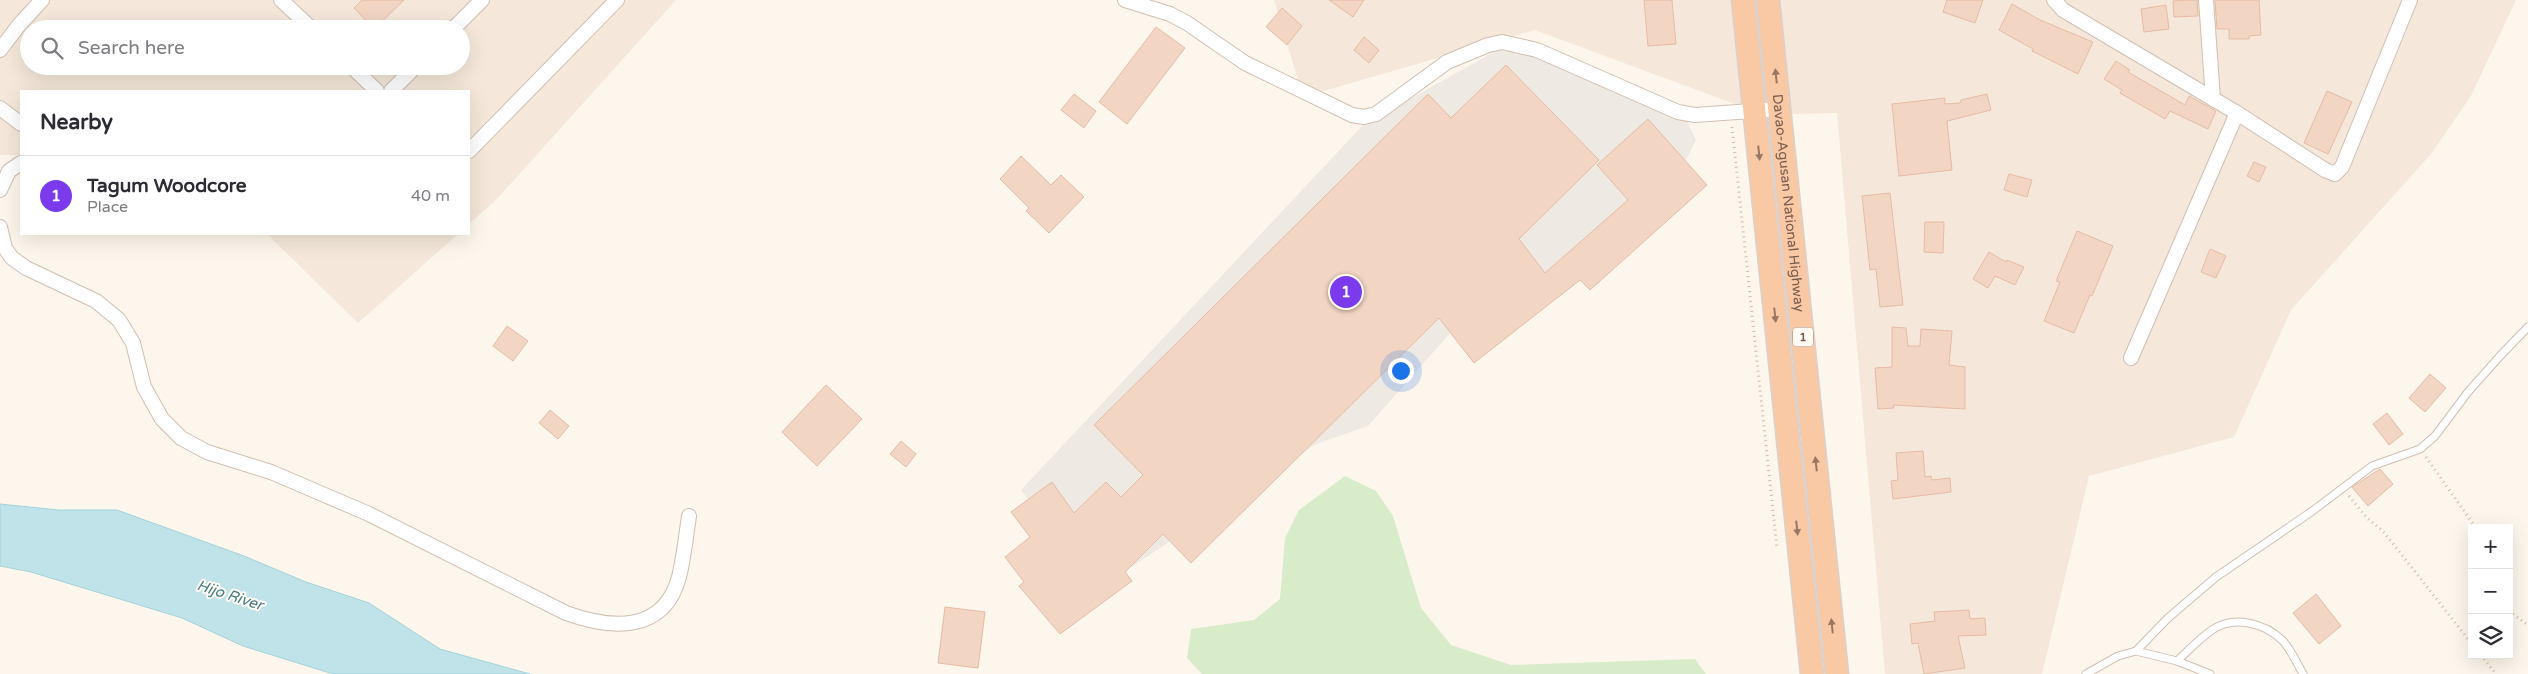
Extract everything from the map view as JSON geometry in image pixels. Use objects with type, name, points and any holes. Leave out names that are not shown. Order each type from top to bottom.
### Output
[{"type":"highway","name":"Davao-Agusan National Highway","points":[[1743,0],[1812,674]]},
{"type":"highway","name":"Davao-Agusan National Highway","points":[[1768,0],[1837,674]]},
{"type":"street","points":[[23,20],[42,0]]},
{"type":"street","points":[[281,0],[302,20]]},
{"type":"street","points":[[462,20],[482,0]]},
{"type":"street","points":[[470,150],[617,0]]},
{"type":"street","points":[[1125,0],[1170,14],[1187,23],[1245,63],[1340,110],[1364,118],[1376,114],[1447,62],[1488,44],[1502,42],[1537,50],[1678,112],[1696,115],[1731,114],[1780,109]]},
{"type":"street","points":[[2054,0],[2063,10],[2237,113],[2325,170],[2335,174],[2339,172],[2410,0]]},
{"type":"street","points":[[2206,0],[2214,100]]},
{"type":"street","points":[[0,50],[20,23]]},
{"type":"street","points":[[360,75],[376,90]]},
{"type":"street","points":[[392,90],[407,75]]},
{"type":"street","points":[[0,108],[20,123]]},
{"type":"street","points":[[2132,358],[2237,113]]},
{"type":"street","points":[[0,190],[9,171],[20,164]]},
{"type":"street","points":[[0,227],[5,248],[12,258],[26,268],[96,301],[119,320],[133,343],[144,387],[162,419],[181,438],[207,452],[271,472],[369,514],[566,613],[592,622],[621,625],[645,620],[666,604],[679,579],[689,516]]},
{"type":"lane","points":[[2136,651],[2168,618],[2216,576],[2372,466],[2420,449],[2435,436],[2468,392],[2528,327]]},
{"type":"lane","points":[[2177,661],[2212,630],[2229,623],[2241,622],[2260,626],[2282,641],[2303,674]]},
{"type":"lane","points":[[2086,674],[2118,656],[2136,651],[2177,661],[2210,674]]},
{"type":"path","points":[[1731,114],[1778,558]]},
{"type":"path","points":[[2420,449],[2473,524]]},
{"type":"path","points":[[2342,488],[2367,518],[2383,531],[2468,639]]},
{"type":"path","points":[[2513,614],[2528,625]]},
{"type":"path","points":[[2484,659],[2496,674]]},
{"type":"shaded area","points":[[0,0],[676,0],[496,200],[470,223],[470,90],[20,90],[20,155],[0,155]]},
{"type":"shaded area","points":[[1274,0],[2516,0],[2471,96],[2431,154],[2291,310],[2234,437],[2089,476],[2042,674],[1885,674],[1837,113],[1764,115],[1535,30],[1303,97]]},
{"type":"shaded area","points":[[1506,45],[1687,121],[1696,140],[1679,174],[1597,265],[1468,313],[1368,426],[1316,444],[1097,590],[1021,490],[1362,126]]},
{"type":"shaded area","points":[[268,235],[457,235],[358,323]]},
{"type":"green space","points":[[1345,476],[1376,491],[1393,516],[1421,608],[1451,645],[1511,665],[1695,659],[1706,674],[1202,674],[1187,658],[1191,629],[1254,620],[1280,599],[1285,538],[1299,510]]},
{"type":"water","name":"Hijo River","points":[[0,504],[59,510],[117,510],[244,556],[306,582],[369,603],[440,649],[530,674],[333,674],[243,646],[182,618],[31,572],[0,566]]},
{"type":"building","points":[[362,0],[404,0],[383,20],[365,20],[354,8]]},
{"type":"building","points":[[1329,0],[1364,0],[1353,17]]},
{"type":"building","points":[[1644,0],[1672,0],[1676,44],[1648,46]]},
{"type":"building","points":[[1947,0],[1983,0],[1975,23],[1943,12]]},
{"type":"building","points":[[2197,0],[2198,16],[2174,17],[2173,1]]},
{"type":"building","points":[[2215,0],[2259,0],[2261,35],[2249,36],[2249,39],[2229,39],[2229,29],[2217,29]]},
{"type":"building","points":[[2012,4],[2040,20],[2093,42],[2078,74],[2032,51],[2033,49],[1999,30]]},
{"type":"building","points":[[2166,5],[2169,29],[2144,32],[2141,9]]},
{"type":"building","points":[[1282,8],[1302,26],[1287,45],[1266,27]]},
{"type":"building","points":[[1156,27],[1185,48],[1127,124],[1099,102]]},
{"type":"building","points":[[1364,37],[1379,50],[1369,63],[1354,50]]},
{"type":"building","points":[[2116,61],[2130,70],[2128,72],[2185,105],[2189,96],[2216,111],[2208,129],[2170,111],[2165,119],[2120,93],[2122,90],[2104,79]]},
{"type":"building","points":[[1506,65],[1599,160],[1519,239],[1545,273],[1628,200],[1597,165],[1648,119],[1707,185],[1590,290],[1580,280],[1474,363],[1439,318],[1191,563],[1163,534],[1125,572],[1132,581],[1060,634],[1019,586],[1024,582],[1005,557],[1030,537],[1011,512],[1052,482],[1074,513],[1106,482],[1121,497],[1143,475],[1094,425],[1428,94],[1451,118]]},
{"type":"building","points":[[2327,91],[2352,102],[2328,154],[2304,143]]},
{"type":"building","points":[[1074,94],[1096,111],[1084,128],[1061,110]]},
{"type":"building","points":[[1987,94],[1991,110],[1947,121],[1952,170],[1899,176],[1892,104],[1945,98],[1945,104],[1960,103],[1961,100]]},
{"type":"building","points":[[1021,156],[1051,185],[1061,175],[1084,197],[1049,233],[1026,211],[1029,208],[1000,179]]},
{"type":"building","points":[[2254,162],[2266,167],[2259,182],[2247,176]]},
{"type":"building","points":[[2009,174],[2032,180],[2027,197],[2004,190]]},
{"type":"building","points":[[1890,193],[1903,305],[1880,307],[1876,269],[1870,270],[1862,196]]},
{"type":"building","points":[[1925,222],[1944,222],[1943,253],[1924,252]]},
{"type":"building","points":[[2077,231],[2113,246],[2074,333],[2044,321],[2060,282],[2056,281]]},
{"type":"building","points":[[2210,249],[2226,256],[2216,278],[2201,272]]},
{"type":"building","points":[[1989,252],[2006,262],[2007,260],[2024,267],[2015,285],[1995,276],[1988,288],[1973,279]]},
{"type":"building","points":[[507,326],[528,341],[513,361],[493,346]]},
{"type":"building","points":[[1892,327],[1906,328],[1908,346],[1920,346],[1921,329],[1952,331],[1949,365],[1965,367],[1965,409],[1893,405],[1894,408],[1878,409],[1875,368],[1892,367]]},
{"type":"building","points":[[2430,374],[2446,388],[2425,412],[2409,398]]},
{"type":"building","points":[[826,385],[862,419],[817,466],[782,432]]},
{"type":"building","points":[[550,410],[569,426],[558,439],[539,423]]},
{"type":"building","points":[[2387,413],[2403,434],[2389,445],[2373,424]]},
{"type":"building","points":[[901,441],[916,454],[906,467],[890,454]]},
{"type":"building","points":[[1923,451],[1925,477],[1931,476],[1932,480],[1950,478],[1951,492],[1893,499],[1891,481],[1898,480],[1896,453]]},
{"type":"building","points":[[2380,469],[2393,484],[2368,506],[2352,487]]},
{"type":"building","points":[[2316,594],[2341,626],[2319,644],[2293,613]]},
{"type":"building","points":[[945,607],[985,612],[978,668],[938,663]]},
{"type":"building","points":[[1969,610],[1970,619],[1985,618],[1986,635],[1958,636],[1965,668],[1924,674],[1918,643],[1912,644],[1910,624],[1935,621],[1934,612]]},
{"type":"place","name":"Tagum Woodcore","points":[[1346,292]]}]
